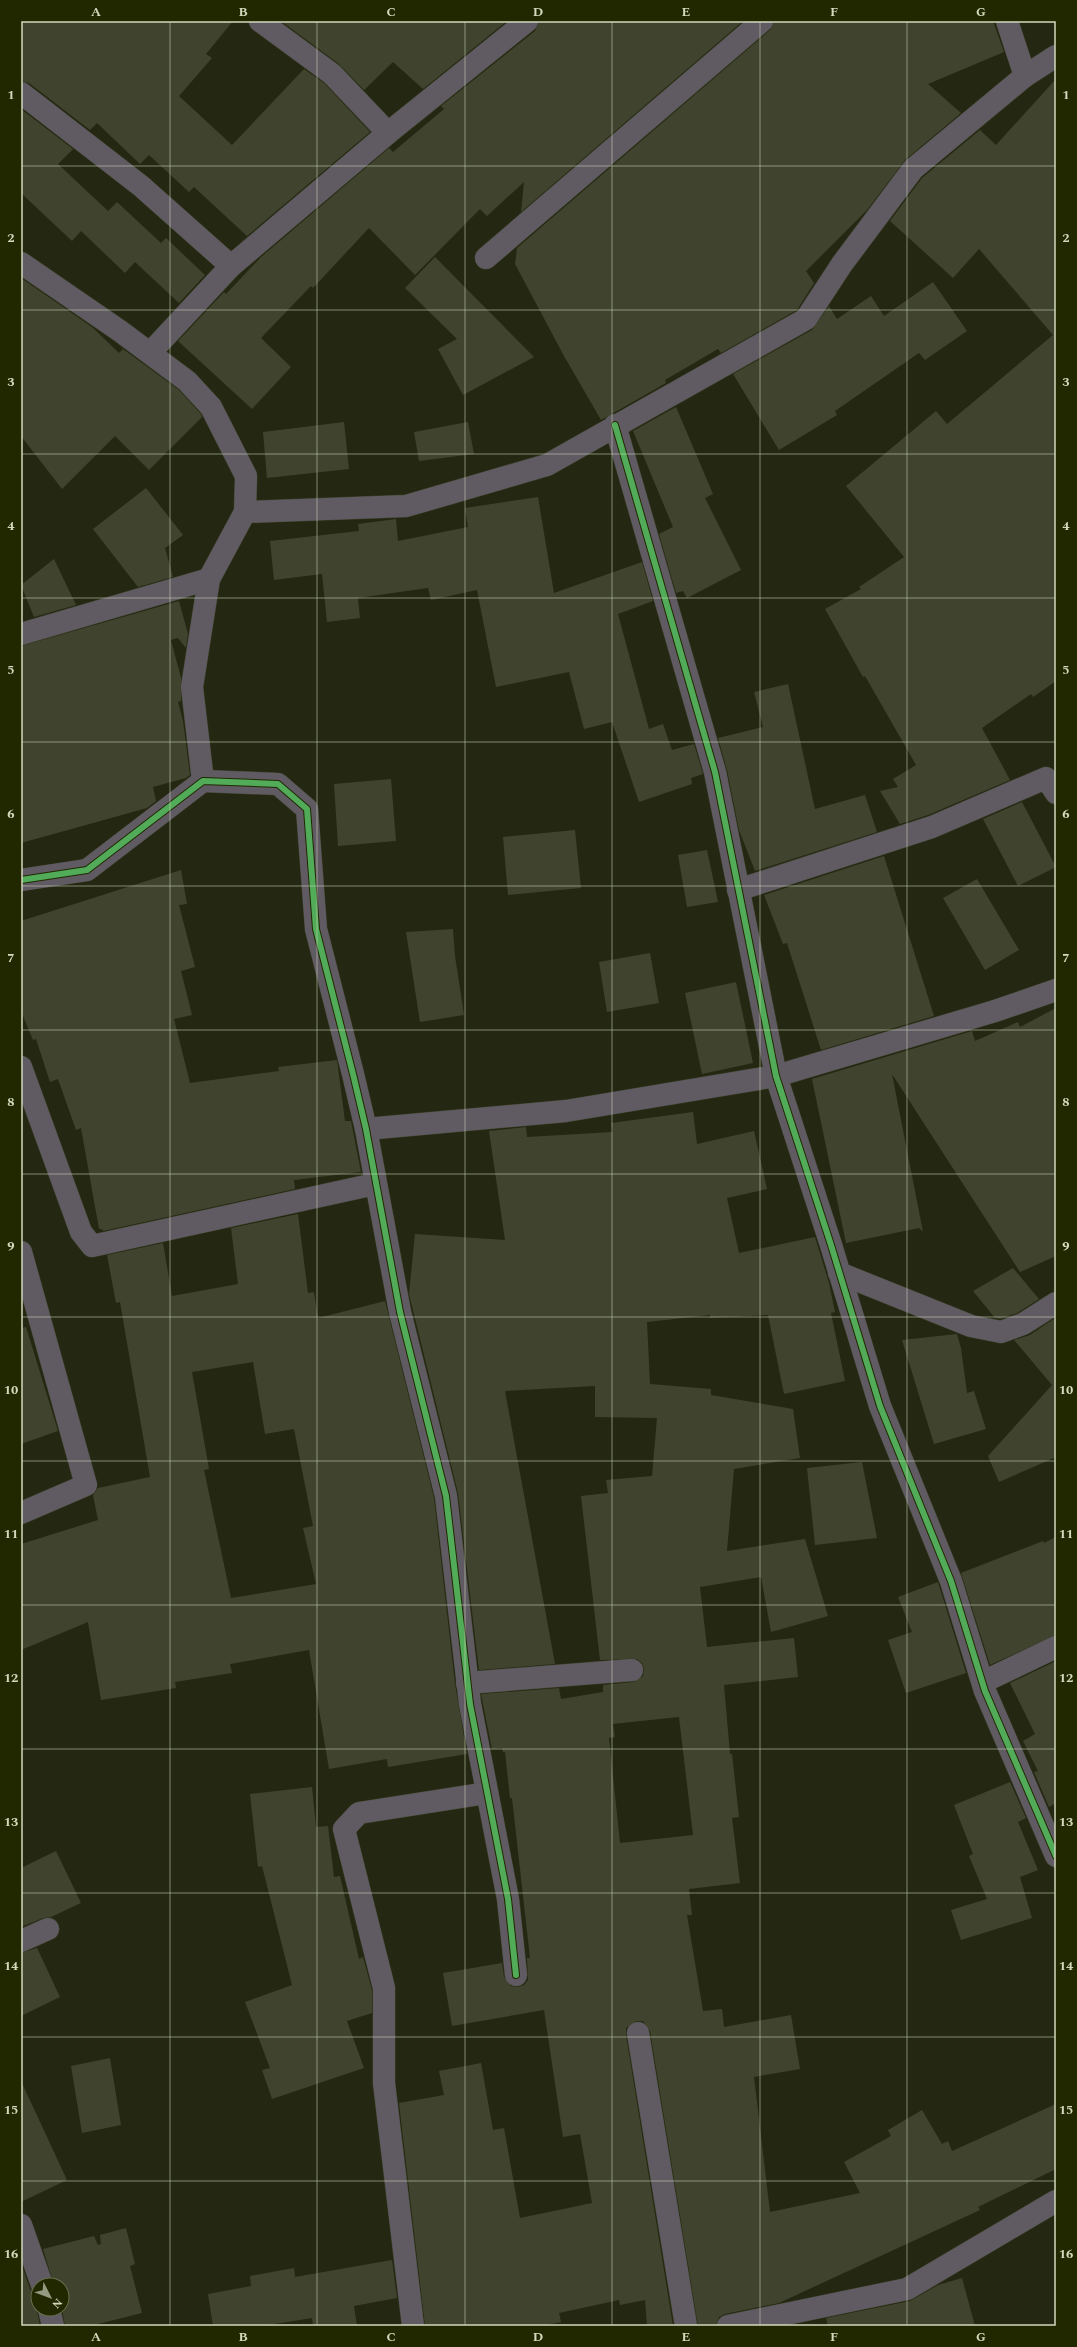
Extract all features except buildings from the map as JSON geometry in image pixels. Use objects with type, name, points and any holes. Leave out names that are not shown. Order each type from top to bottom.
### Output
[{"type":"street","points":[[260,21],[332,74],[388,133]]},
{"type":"street","points":[[150,353],[231,266],[388,133],[527,21]]},
{"type":"street","points":[[1007,21],[1025,76]]},
{"type":"street","points":[[486,258],[749,25]]},
{"type":"street","points":[[245,512],[406,506],[547,465],[615,425],[806,319],[842,264],[913,169],[1025,76],[1056,56]]},
{"type":"street","points":[[21,93],[141,186],[231,266]]},
{"type":"street","points":[[21,263],[150,353],[187,381],[211,407],[246,476],[245,512],[208,579],[192,687],[202,781]]},
{"type":"street","points":[[615,425],[714,772],[776,1076],[880,1406],[951,1581],[983,1682],[1053,1843]]},
{"type":"street","points":[[21,634],[208,579]]},
{"type":"street","points":[[21,880],[87,870],[202,781],[278,784],[307,809],[316,929],[366,1129],[400,1312],[446,1496],[467,1683],[508,1899],[516,1975]]},
{"type":"street","points":[[738,890],[932,828],[1053,781]]},
{"type":"street","points":[[366,1129],[566,1111],[776,1076],[995,1011],[1056,990]]},
{"type":"street","points":[[21,1067],[81,1232],[92,1246],[375,1184]]},
{"type":"street","points":[[21,1252],[86,1485],[21,1513]]},
{"type":"street","points":[[839,1273],[971,1326],[1001,1332],[1023,1324],[1056,1303]]},
{"type":"street","points":[[983,1682],[1056,1647]]},
{"type":"street","points":[[467,1683],[632,1670]]},
{"type":"street","points":[[413,2326],[384,2082],[384,1988],[344,1829],[359,1813],[487,1793]]},
{"type":"street","points":[[21,1941],[48,1929]]},
{"type":"street","points":[[638,2033],[686,2326]]},
{"type":"street","points":[[728,2326],[907,2289],[1056,2201]]},
{"type":"street","points":[[21,2225],[39,2277]]},
{"type":"cycle path","points":[[615,425],[715,772],[776,1076],[831,1245],[880,1406],[951,1581],[985,1691],[1056,1856]]},
{"type":"cycle path","points":[[21,880],[87,870],[203,781],[278,784],[307,809],[316,929],[366,1129],[400,1312],[446,1496],[470,1704],[508,1899],[516,1975]]}]
